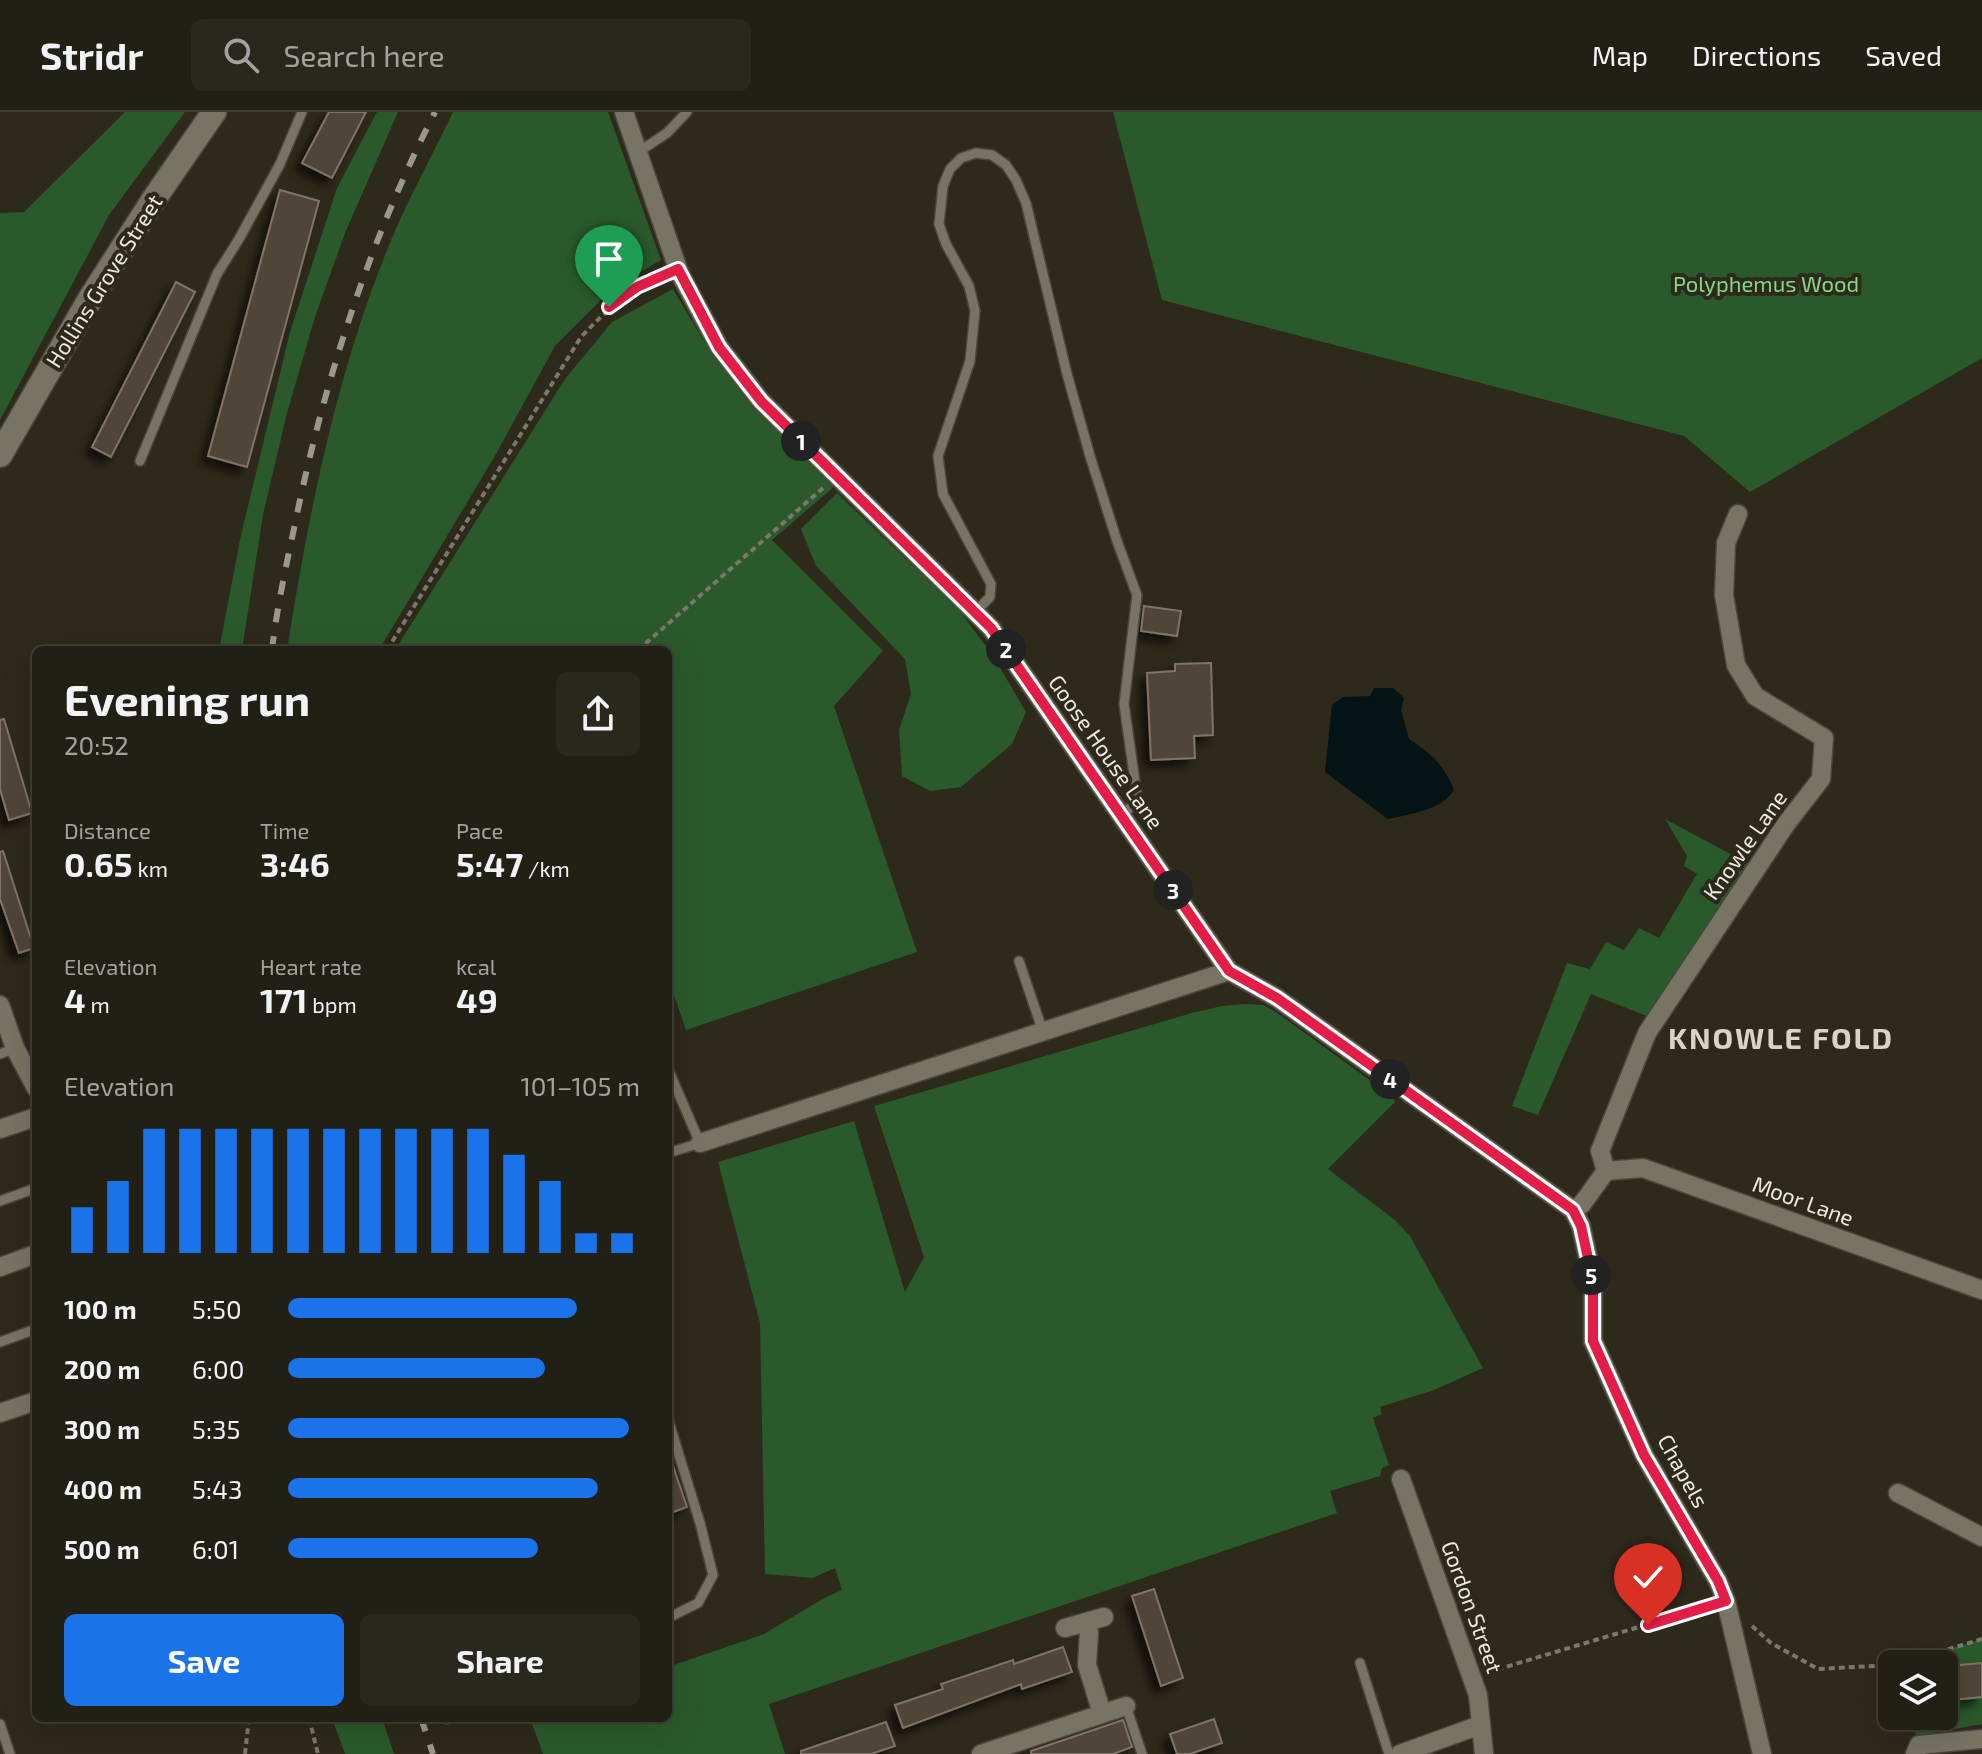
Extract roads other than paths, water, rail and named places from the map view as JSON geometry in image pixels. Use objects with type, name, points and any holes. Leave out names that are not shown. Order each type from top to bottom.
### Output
[{"type":"street","name":"Hollins Grove Street","points":[[0,455],[90,299],[214,112]]},
{"type":"street","name":"Goose House Lane","points":[[624,112],[678,269],[719,347],[761,401],[991,628],[1229,971],[1277,998],[1573,1210]]},
{"type":"street","name":"Knowle Lane","points":[[1606,1171],[1600,1151],[1647,1033],[1786,824],[1821,779],[1824,738],[1755,696],[1736,665],[1724,595],[1726,543],[1738,514]]},
{"type":"street","points":[[700,1143],[1229,971]]},
{"type":"street","points":[[0,1005],[8,1051],[32,1083]]},
{"type":"street","points":[[0,1129],[32,1118]]},
{"type":"street","name":"Moor Lane","points":[[1606,1171],[1643,1168],[1982,1290]]},
{"type":"street","points":[[1573,1210],[1582,1204],[1606,1171]]},
{"type":"street","name":"Chapels","points":[[1573,1210],[1581,1226],[1593,1281],[1593,1341],[1644,1455],[1718,1581],[1726,1601],[1762,1754]]},
{"type":"street","points":[[0,1267],[32,1255]]},
{"type":"street","points":[[0,1413],[32,1402]]},
{"type":"street","name":"Gordon Street","points":[[1401,1479],[1478,1695],[1484,1754]]},
{"type":"street","points":[[1898,1493],[1982,1537]]},
{"type":"street","points":[[1065,1628],[1104,1617]]},
{"type":"street","points":[[1085,1623],[1089,1632],[1087,1665],[1102,1713]]},
{"type":"street","points":[[981,1754],[1126,1706]]},
{"type":"street","points":[[1400,1754],[1480,1725]]},
{"type":"street","points":[[1915,1754],[1919,1745],[1982,1739]]},
{"type":"lane","points":[[140,461],[217,274],[280,164],[302,112]]},
{"type":"lane","points":[[637,153],[667,133],[687,112]]},
{"type":"lane","points":[[975,612],[990,597],[991,584],[943,494],[938,456],[970,361],[975,311],[969,286],[946,244],[939,224],[943,186],[950,169],[961,158],[976,153],[992,155],[1006,165],[1026,203],[1090,456],[1137,595],[1124,704],[1137,796],[1134,804],[1121,816]]},
{"type":"lane","points":[[1019,961],[1043,1032]]},
{"type":"lane","points":[[672,1078],[700,1143],[672,1152]]},
{"type":"lane","points":[[0,1201],[32,1189]]},
{"type":"lane","points":[[0,1342],[32,1330]]},
{"type":"lane","points":[[672,1432],[713,1575],[698,1603],[672,1616]]},
{"type":"lane","points":[[1360,1663],[1389,1754]]},
{"type":"lane","points":[[1126,1706],[1142,1754]]},
{"type":"lane","points":[[0,1724],[10,1754]]},
{"type":"railway","points":[[273,646],[282,584],[308,466],[336,362],[370,260],[435,112]]},
{"type":"railway","points":[[422,1722],[433,1754]]},
{"type":"district","name":"KNOWLE FOLD","points":[[1781,1039]]},
{"type":"park label","name":"Polyphemus Wood","points":[[1766,284]]}]
